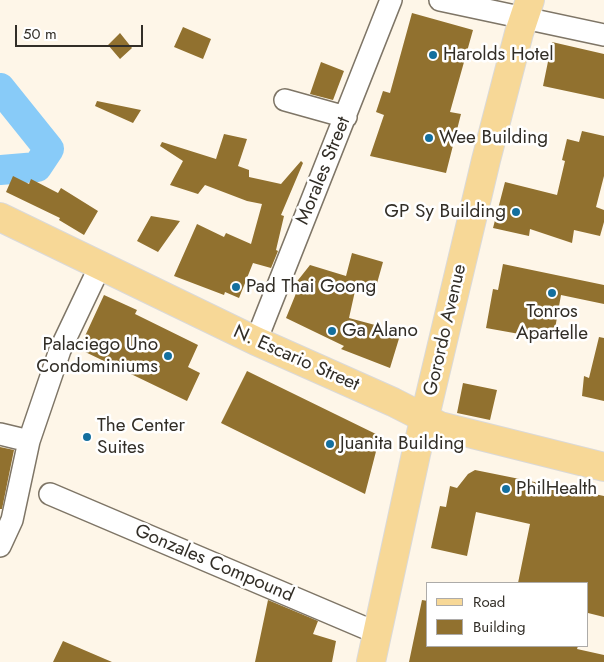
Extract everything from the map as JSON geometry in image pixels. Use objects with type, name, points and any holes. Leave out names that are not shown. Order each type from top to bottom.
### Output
[{"type":"main road","name":"Gorordo Avenue","points":[[371,662],[486,160],[527,9]]},
{"type":"main road","name":"N. Escario Street","points":[[0,217],[256,341],[393,402],[425,420],[447,429],[604,467]]},
{"type":"street","name":"Morales Street","points":[[256,341],[391,0]]},
{"type":"street","points":[[440,0],[527,9],[604,35]]},
{"type":"street","points":[[285,100],[346,117]]},
{"type":"street","points":[[0,546],[29,441],[60,350],[100,266]]},
{"type":"street","points":[[0,434],[29,441]]},
{"type":"street","name":"Gonzales Compound","points":[[50,494],[377,633]]},
{"type":"building","points":[[412,13],[473,30],[450,112],[461,114],[446,173],[370,156],[384,115],[376,112],[383,91],[390,93]]},
{"type":"building","points":[[183,27],[211,39],[203,59],[174,47]]},
{"type":"building","points":[[120,33],[132,48],[120,59],[108,45]]},
{"type":"building","points":[[552,42],[604,54],[604,99],[543,86]]},
{"type":"building","points":[[321,62],[344,71],[333,100],[310,94]]},
{"type":"building","points":[[97,101],[141,110],[133,123],[95,106]]},
{"type":"building","points":[[582,131],[604,136],[604,176],[596,207],[604,210],[604,222],[600,236],[574,230],[572,243],[530,229],[529,236],[493,228],[505,182],[557,195],[565,161],[562,160],[567,139],[579,142]]},
{"type":"building","points":[[224,134],[247,139],[238,166],[249,170],[249,177],[281,184],[301,161],[303,163],[281,215],[284,216],[276,250],[278,251],[271,268],[253,263],[239,298],[225,292],[224,295],[174,276],[197,224],[224,237],[226,233],[251,244],[262,204],[247,201],[205,185],[198,194],[170,185],[183,161],[160,146],[162,142],[216,159]]},
{"type":"building","points":[[13,176],[29,184],[31,179],[58,193],[61,188],[98,211],[84,235],[59,220],[60,218],[6,192]]},
{"type":"building","points":[[151,216],[180,221],[158,252],[137,241]]},
{"type":"building","points":[[352,253],[383,262],[374,294],[355,291],[349,318],[401,332],[390,368],[341,349],[344,346],[286,318],[297,291],[291,289],[310,265],[346,276]]},
{"type":"building","points":[[503,264],[604,285],[604,304],[561,295],[553,340],[486,328],[493,289],[498,290]]},
{"type":"building","points":[[104,295],[137,310],[135,314],[198,345],[188,367],[200,373],[187,401],[79,349]]},
{"type":"building","points":[[599,337],[604,338],[604,401],[582,396],[584,376],[589,378]]},
{"type":"building","points":[[247,371],[380,436],[365,494],[221,423]]},
{"type":"building","points":[[463,383],[497,390],[490,420],[457,413]]},
{"type":"building","points":[[0,447],[14,450],[2,509],[0,509]]},
{"type":"building","points":[[475,470],[604,496],[604,617],[589,613],[589,582],[518,582],[530,524],[476,512],[467,556],[431,548],[440,506],[446,507],[450,486],[457,488],[468,474]]},
{"type":"building","points":[[268,600],[318,621],[313,634],[336,641],[332,662],[255,662]]},
{"type":"building","points":[[422,600],[426,601],[426,647],[578,647],[577,649],[604,655],[604,662],[409,662]]},
{"type":"building","points":[[63,641],[112,662],[53,662]]},
{"type":"waterway","points":[[0,88],[49,149],[37,167],[0,170]]},
{"type":"place","name":"Harolds Hotel","points":[[433,55]]},
{"type":"place","name":"Wee Building","points":[[429,138]]},
{"type":"place","name":"GP Sy Building","points":[[516,212]]},
{"type":"place","name":"Pad Thai Goong","points":[[236,287]]},
{"type":"place","name":"Tonros Apartelle","points":[[552,293]]},
{"type":"place","name":"Ga Alano","points":[[332,331]]},
{"type":"place","name":"Palaciego Uno Condominiums","points":[[168,356]]},
{"type":"place","name":"The Center Suites","points":[[87,437]]},
{"type":"place","name":"Juanita Building","points":[[330,444]]},
{"type":"place","name":"PhilHealth","points":[[506,489]]}]
